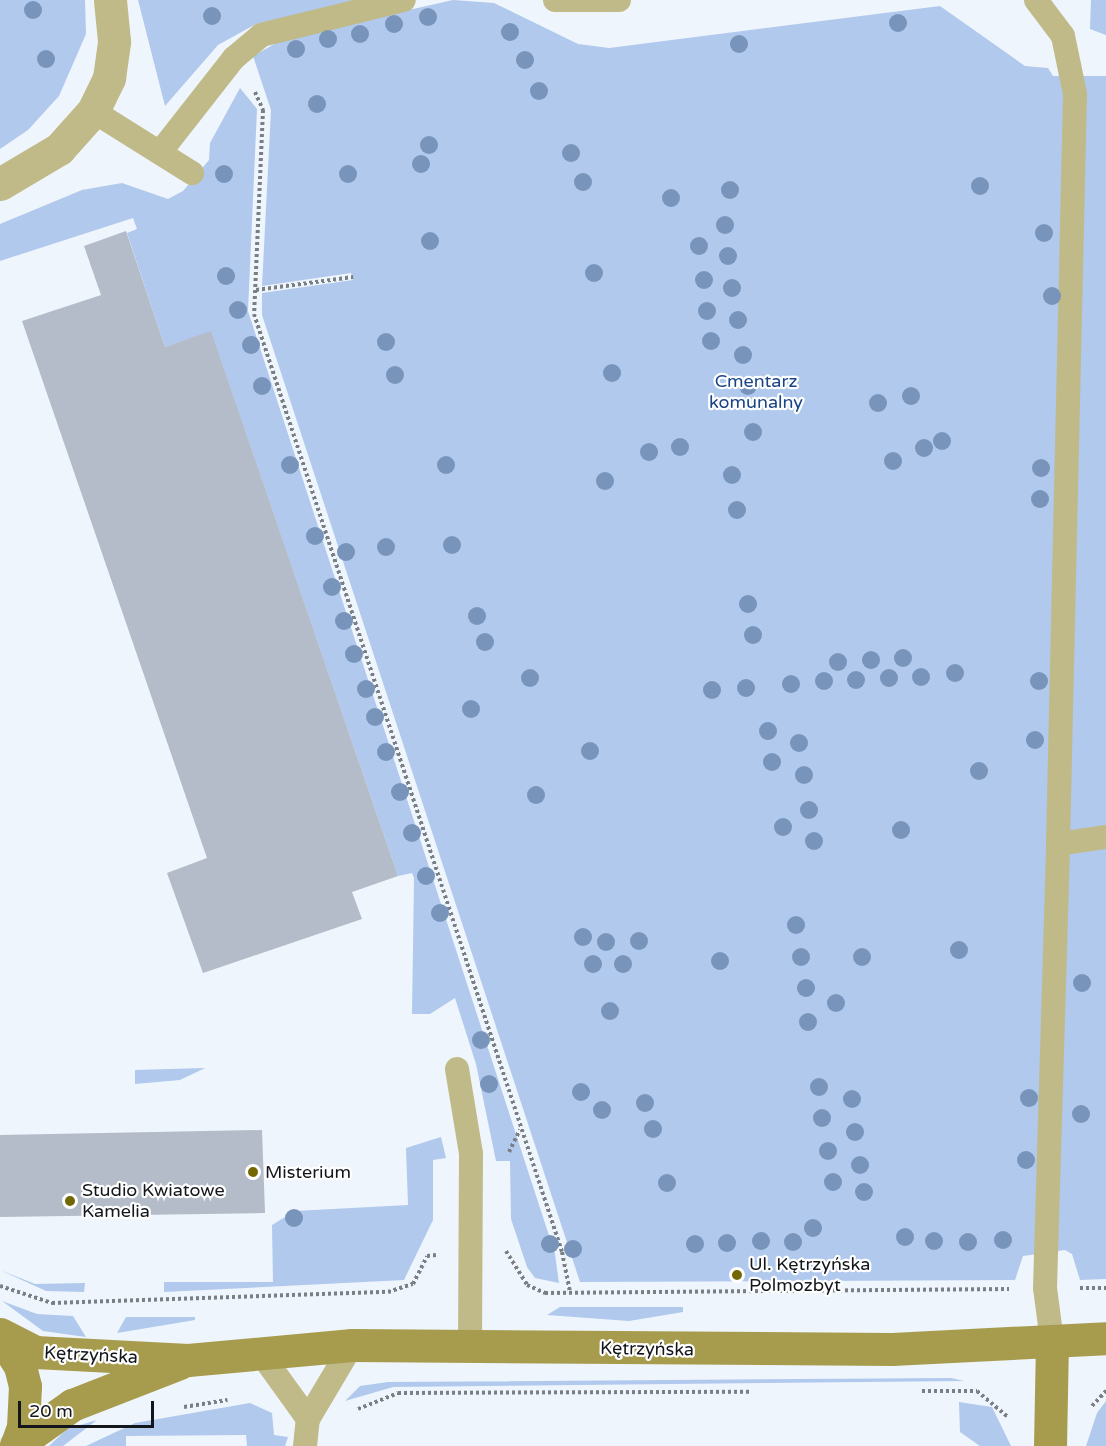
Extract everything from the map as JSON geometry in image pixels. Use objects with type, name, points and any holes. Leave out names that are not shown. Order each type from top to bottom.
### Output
[{"type":"main road","name":"Kętrzyńska","points":[[0,1334],[43,1353],[188,1360],[259,1351],[352,1345],[470,1344],[712,1350],[1106,1338]]},
{"type":"main road","points":[[0,1334],[20,1366],[25,1386],[23,1427],[16,1446]]},
{"type":"main road","points":[[1050,1446],[1052,1341]]},
{"type":"main road","name":"Kętrzyńska","points":[[16,1446],[72,1405],[188,1360]]},
{"type":"street","points":[[0,184],[59,149],[93,111],[109,78],[114,41],[110,0]]},
{"type":"lane","points":[[161,151],[234,58],[261,35],[293,23],[404,0]]},
{"type":"lane","points":[[555,0],[619,0]]},
{"type":"lane","points":[[1036,0],[1063,36],[1075,94],[1058,844],[1045,1288],[1052,1341]]},
{"type":"lane","points":[[93,111],[161,151],[192,173]]},
{"type":"lane","points":[[1058,844],[1106,837]]},
{"type":"lane","points":[[457,1069],[471,1154],[470,1344]]},
{"type":"lane","points":[[305,1446],[308,1419],[352,1345]]},
{"type":"lane","points":[[259,1351],[308,1419]]},
{"type":"path","points":[[234,58],[263,110],[255,314],[562,1252],[570,1292]]},
{"type":"path","points":[[256,291],[353,277]]},
{"type":"path","points":[[0,1286],[51,1303],[388,1292],[413,1284],[428,1256],[510,1251],[527,1285],[545,1293],[1106,1288]]},
{"type":"path","points":[[918,1391],[977,1391],[996,1401],[1013,1424]]},
{"type":"path","points":[[308,1419],[332,1419],[398,1393],[765,1392]]},
{"type":"path","points":[[171,1410],[238,1398]]},
{"type":"green space","points":[[0,0],[85,0],[86,34],[59,96],[28,130],[0,149]]},
{"type":"green space","points":[[138,0],[363,0],[256,24],[218,45],[165,106]]},
{"type":"green space","name":"Cmentarz komunalny","points":[[453,0],[494,3],[578,44],[609,48],[940,6],[1025,66],[1048,68],[1053,76],[1106,76],[1106,1279],[1080,1280],[1072,1254],[1065,1250],[1023,1256],[1015,1280],[580,1282],[262,315],[262,293],[353,280],[351,273],[262,286],[271,110],[253,56],[285,38]]},
{"type":"green space","points":[[1091,0],[1106,0],[1106,35],[1090,29]]},
{"type":"green space","points":[[240,88],[257,109],[248,311],[555,1254],[559,1283],[535,1278],[527,1267],[511,1219],[510,1161],[496,1161],[476,1064],[455,998],[430,1014],[412,1014],[414,878],[412,873],[398,876],[211,332],[165,347],[127,233],[137,229],[133,218],[0,261],[0,224],[82,190],[122,183],[168,199],[183,191],[209,160],[210,143]]},
{"type":"green space","points":[[205,1068],[180,1080],[135,1084],[135,1070]]},
{"type":"green space","points":[[441,1137],[446,1158],[433,1160],[433,1220],[404,1280],[164,1292],[164,1282],[273,1282],[272,1225],[295,1211],[408,1205],[406,1148]]},
{"type":"green space","points":[[0,1270],[35,1284],[85,1283],[84,1292],[46,1291]]},
{"type":"green space","points":[[2,1301],[37,1314],[73,1316],[86,1337],[43,1331]]},
{"type":"green space","points":[[560,1307],[683,1307],[683,1312],[629,1321],[547,1315]]},
{"type":"green space","points":[[126,1317],[195,1317],[195,1320],[117,1333]]},
{"type":"green space","points":[[951,1378],[964,1381],[393,1387],[345,1401],[360,1386],[388,1382]]},
{"type":"green space","points":[[1106,1401],[1106,1446],[1086,1446],[1097,1413]]},
{"type":"green space","points":[[959,1402],[992,1407],[1011,1446],[980,1446],[960,1432]]},
{"type":"green space","points":[[250,1403],[272,1413],[274,1435],[288,1437],[285,1446],[247,1446],[246,1435],[126,1436],[126,1446],[86,1446],[135,1423]]},
{"type":"green space","points":[[97,1420],[63,1446],[49,1446],[67,1429]]},
{"type":"building","points":[[126,231],[165,347],[211,331],[398,876],[352,892],[362,919],[203,973],[167,873],[207,858],[22,321],[101,295],[84,246]]},
{"type":"building","points":[[262,1130],[265,1213],[0,1217],[0,1135]]},
{"type":"place","name":"Misterium","points":[[253,1172]]},
{"type":"place","name":"Studio Kwiatowe Kamelia","points":[[70,1201]]},
{"type":"place","name":"Ul. Kętrzyńska Polmozbyt","points":[[737,1275]]}]
